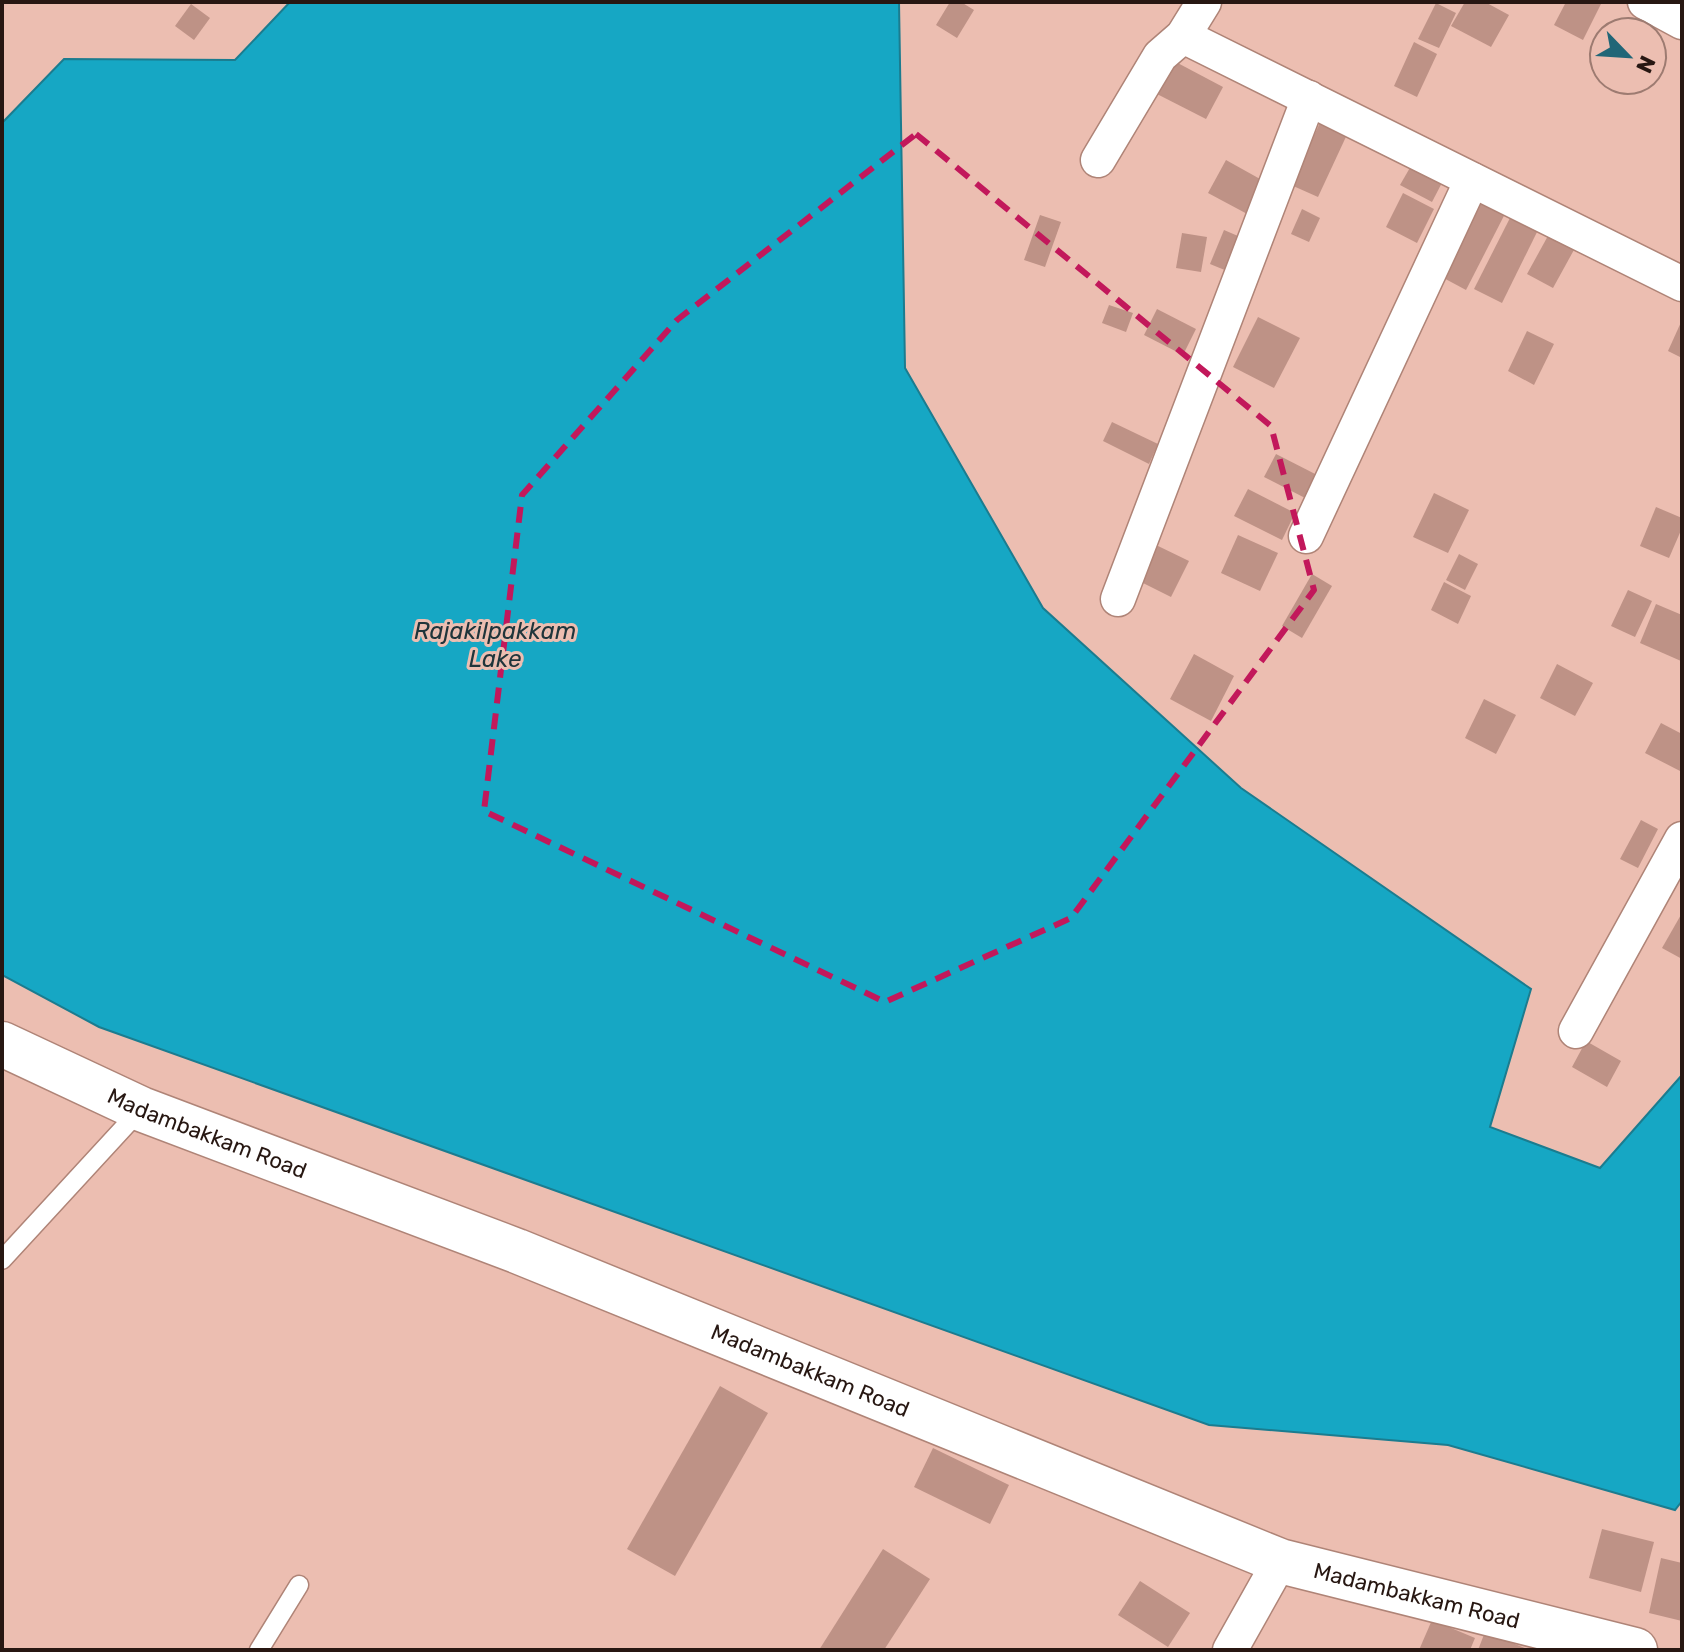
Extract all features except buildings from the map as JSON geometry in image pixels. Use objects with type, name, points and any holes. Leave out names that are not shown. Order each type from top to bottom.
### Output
[{"type":"street","points":[[1098,160],[1160,56],[1183,36],[1204,2]]},
{"type":"street","points":[[1645,2],[1682,22]]},
{"type":"street","points":[[1183,36],[1682,284]]},
{"type":"street","points":[[1118,599],[1309,98]]},
{"type":"street","points":[[1306,536],[1472,180]]},
{"type":"street","points":[[1576,1031],[1682,839]]},
{"type":"street","name":"Madambakkam Road","points":[[2,1044],[141,1109],[517,1251],[1280,1561],[1635,1650]]},
{"type":"street","points":[[1230,1650],[1280,1561]]},
{"type":"lane","points":[[2,1260],[141,1109]]},
{"type":"lane","points":[[259,1650],[299,1585]]},
{"type":"highlighted area","points":[[916,134],[1271,426],[1314,590],[1071,918],[885,1002],[484,811],[522,495],[677,320]]},
{"type":"water","name":"Rajakilpakkam Lake","points":[[290,2],[899,2],[905,368],[1043,608],[1241,788],[1531,989],[1490,1127],[1600,1168],[1682,1075],[1682,1501],[1675,1510],[1448,1445],[1209,1425],[99,1027],[2,975],[2,123],[64,59],[235,60]]}]
